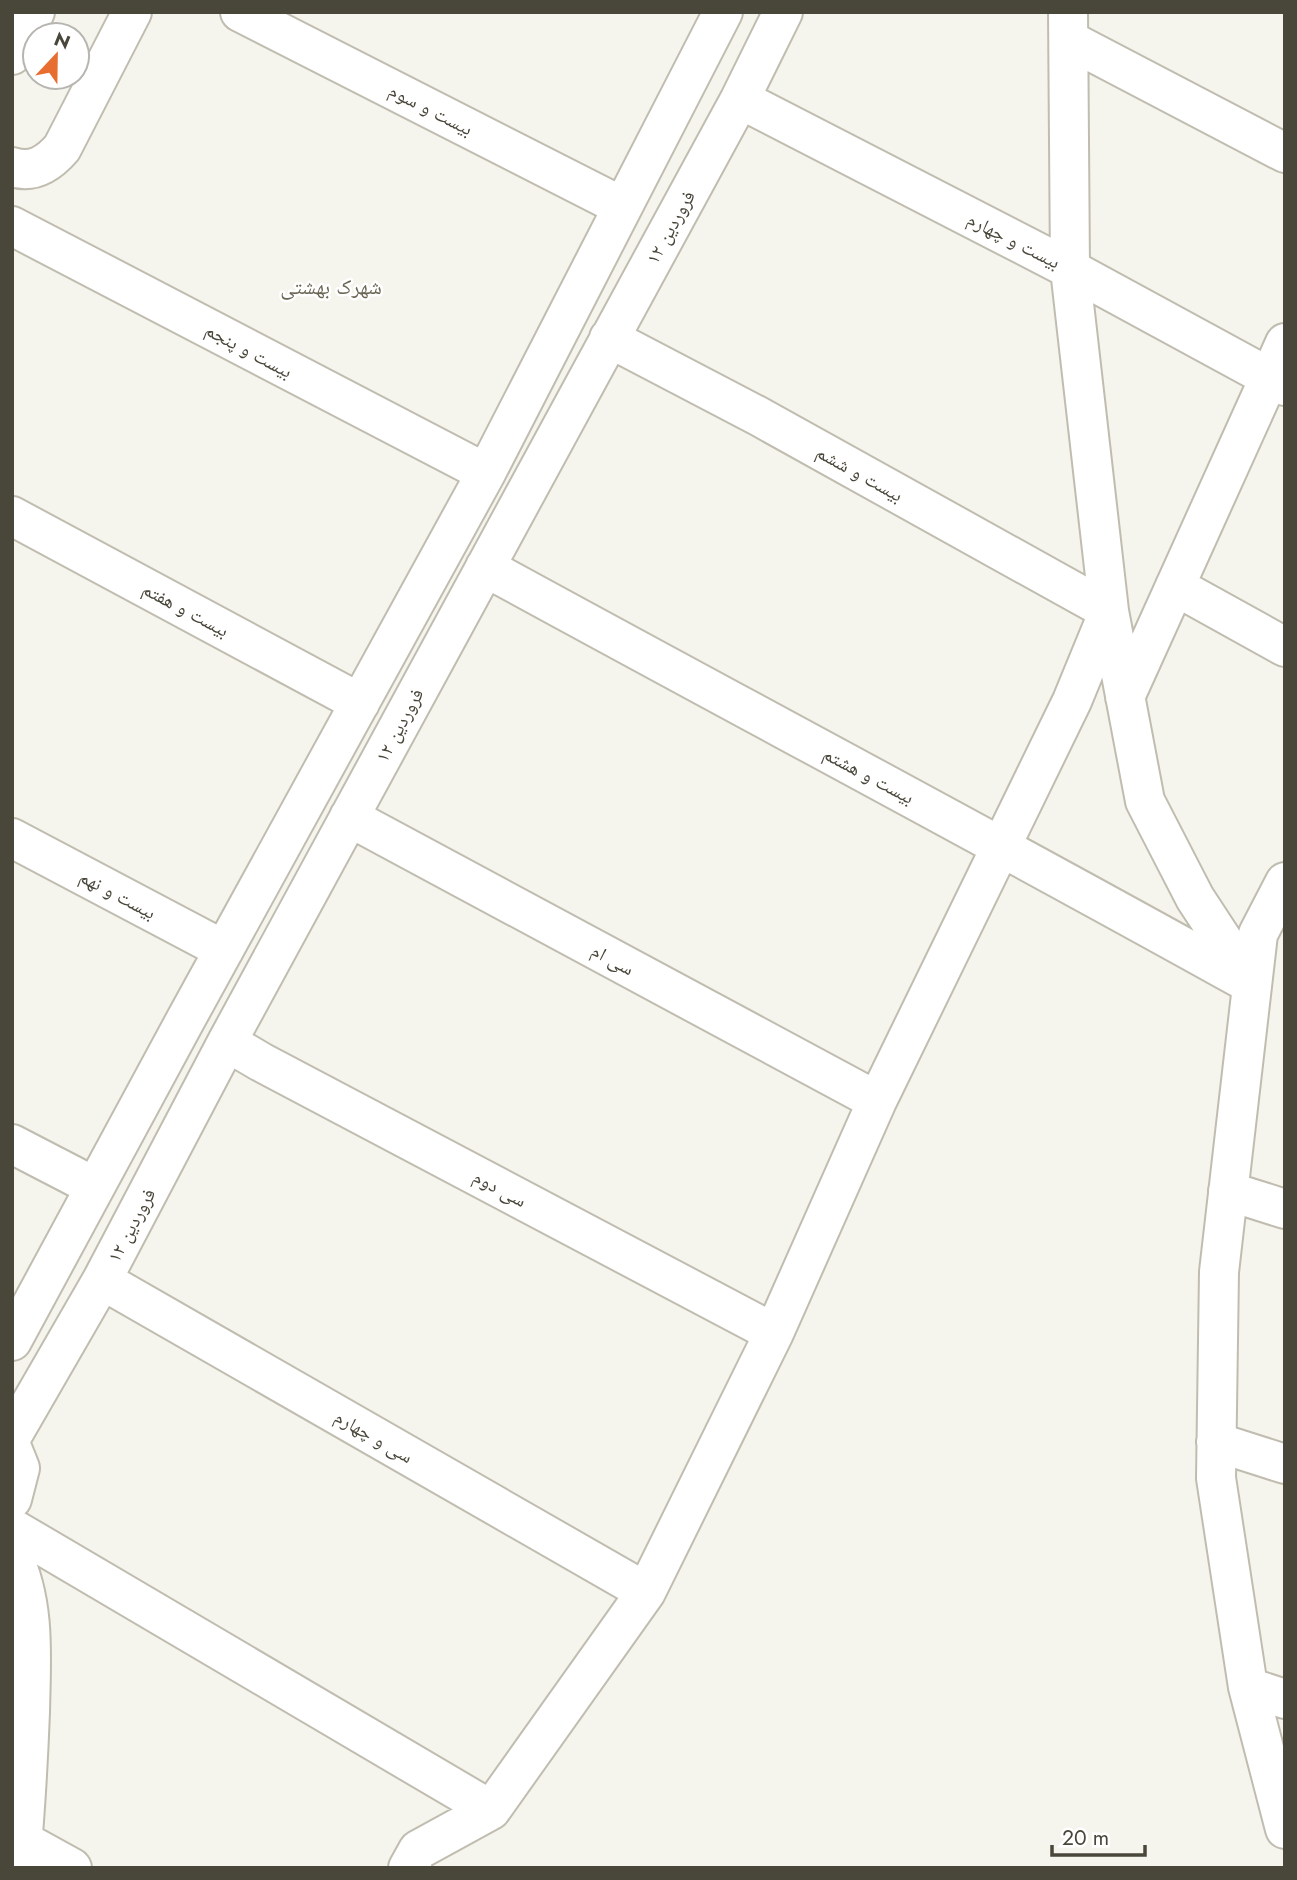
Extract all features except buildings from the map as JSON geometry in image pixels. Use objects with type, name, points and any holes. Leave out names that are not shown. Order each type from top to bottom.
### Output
[{"type":"street","points":[[12,55],[35,12]]},
{"type":"street","points":[[12,214],[23,168],[53,158],[62,148],[132,12]]},
{"type":"street","name":"بیست و سوم","points":[[240,12],[621,206]]},
{"type":"street","points":[[12,1341],[486,474],[621,206],[723,12]]},
{"type":"street","name":"۱۲ فروردین","points":[[12,1436],[102,1280],[227,1042],[740,99],[783,12]]},
{"type":"street","points":[[1068,26],[1285,153]]},
{"type":"street","points":[[1068,26],[1070,269],[1109,611],[1125,697],[1146,801],[1195,898],[1252,985]]},
{"type":"street","name":"بیست و چهارم","points":[[740,99],[1070,269],[1277,382]]},
{"type":"street","name":"بیست و پنجم","points":[[12,226],[486,474]]},
{"type":"street","name":"بیست و ششم","points":[[609,338],[760,417],[1109,611]]},
{"type":"street","points":[[1125,697],[1175,586],[1277,382],[1285,343]]},
{"type":"street","name":"بیست و هفتم","points":[[12,516],[360,703]]},
{"type":"street","name":"بیست و هشتم","points":[[485,567],[1000,845],[1252,985]]},
{"type":"street","points":[[1175,586],[1285,647]]},
{"type":"street","points":[[408,1868],[418,1850],[491,1810],[646,1592],[774,1333],[877,1101],[1072,701],[1109,611]]},
{"type":"street","name":"سی ام","points":[[349,817],[877,1101]]},
{"type":"street","name":"بیست و نهم","points":[[12,838],[224,950]]},
{"type":"street","points":[[1284,885],[1258,934],[1228,1191],[1219,1272],[1216,1478],[1248,1687],[1285,1829]]},
{"type":"street","name":"سی دوم","points":[[227,1042],[273,1069],[774,1333]]},
{"type":"street","points":[[12,1144],[96,1186]]},
{"type":"street","points":[[1228,1191],[1285,1209]]},
{"type":"street","name":"سی و چهارم","points":[[102,1280],[646,1592]]},
{"type":"street","points":[[1216,1442],[1285,1464]]},
{"type":"street","points":[[12,1448],[20,1468],[12,1499]]},
{"type":"street","points":[[12,1528],[491,1810]]},
{"type":"street","points":[[12,1554],[23,1577],[32,1634],[27,1792],[22,1854],[72,1868]]},
{"type":"street","points":[[1248,1687],[1285,1699]]},
{"type":"district","name":"شهرک بهشتی","points":[[331,287]]}]
